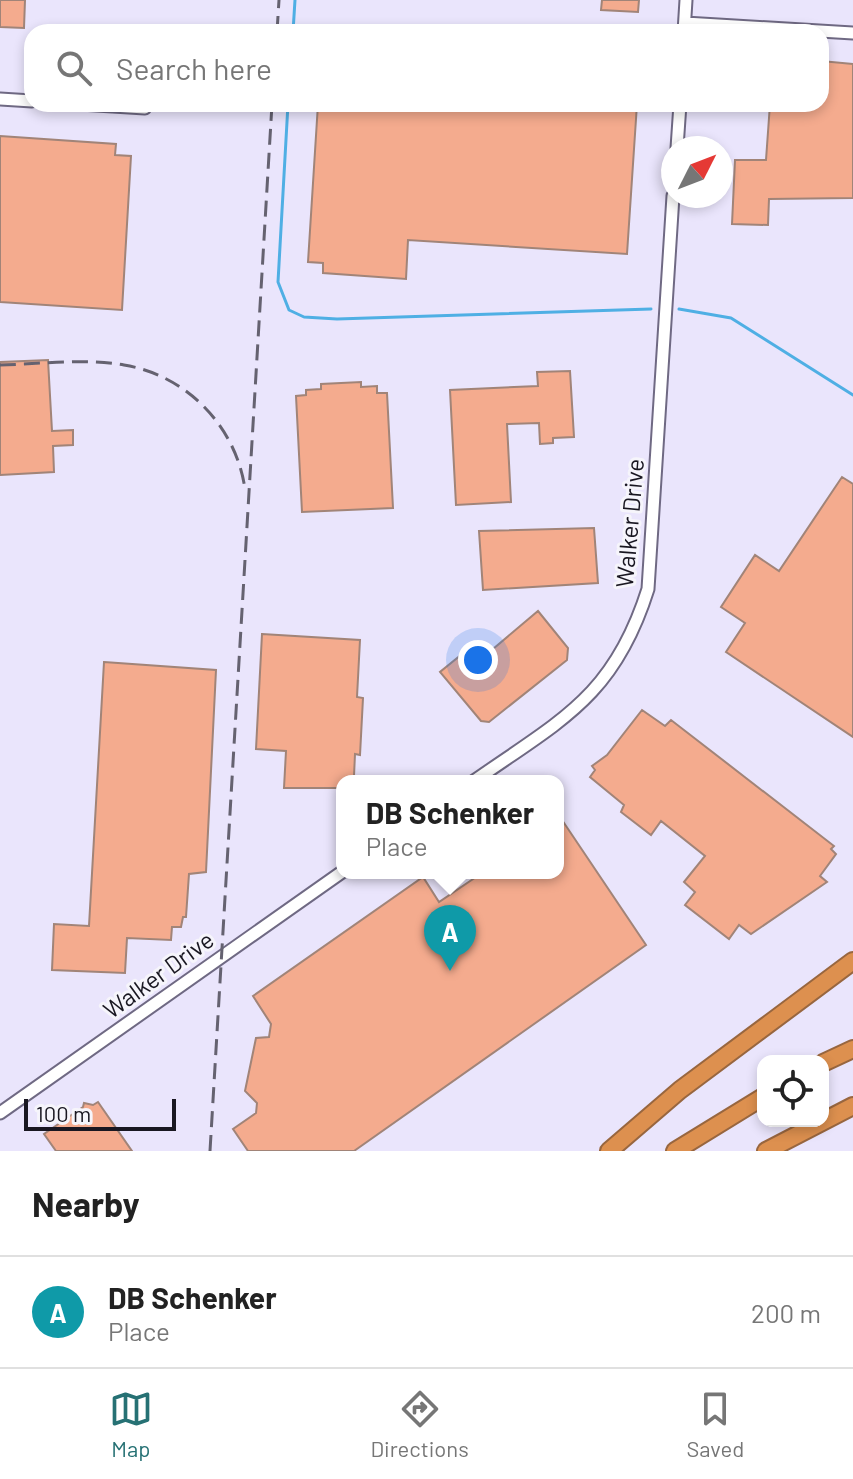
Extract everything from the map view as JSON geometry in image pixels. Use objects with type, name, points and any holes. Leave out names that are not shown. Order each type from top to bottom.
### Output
[{"type":"highway","points":[[609,1151],[680,1090],[853,961]]},
{"type":"highway","points":[[829,1060],[853,1049]]},
{"type":"highway","points":[[675,1151],[757,1101]]},
{"type":"highway","points":[[766,1151],[853,1106]]},
{"type":"street","points":[[684,24],[686,0]]},
{"type":"street","points":[[829,32],[853,33]]},
{"type":"street","points":[[0,99],[24,100]]},
{"type":"street","points":[[678,136],[679,112]]},
{"type":"street","name":"Walker Drive","points":[[483,775],[576,710],[591,696],[620,656],[639,617],[648,589],[672,208]]},
{"type":"street","name":"Walker Drive","points":[[0,1113],[336,876]]},
{"type":"building","points":[[0,0],[25,0],[24,28],[0,27]]},
{"type":"building","points":[[602,0],[639,0],[638,12],[601,10]]},
{"type":"building","points":[[829,62],[853,64],[853,198],[769,199],[768,225],[732,224],[735,160],[766,160],[769,112],[829,112]]},
{"type":"building","points":[[317,112],[636,112],[627,254],[408,240],[406,279],[323,273],[323,263],[308,262]]},
{"type":"building","points":[[0,136],[116,144],[115,155],[131,156],[122,310],[0,302]]},
{"type":"building","points":[[48,360],[52,431],[73,430],[73,445],[53,446],[54,472],[0,475],[0,362]]},
{"type":"building","points":[[570,371],[574,437],[553,438],[553,443],[540,444],[539,423],[507,424],[511,502],[456,505],[450,390],[538,386],[537,372]]},
{"type":"building","points":[[361,382],[361,387],[377,386],[377,393],[387,393],[393,508],[302,512],[296,396],[306,395],[306,390],[321,389],[321,384]]},
{"type":"building","points":[[842,477],[853,484],[853,737],[726,652],[745,623],[721,607],[755,555],[779,571]]},
{"type":"building","points":[[594,528],[598,583],[483,590],[479,531]]},
{"type":"building","points":[[538,611],[568,648],[567,660],[489,722],[481,721],[440,672],[477,642],[487,654]]},
{"type":"building","points":[[262,634],[360,640],[357,697],[363,698],[360,755],[355,754],[354,775],[336,775],[336,788],[284,788],[286,751],[256,749]]},
{"type":"building","points":[[104,662],[216,670],[206,872],[189,874],[186,917],[183,917],[181,927],[172,927],[171,940],[127,938],[125,973],[52,970],[54,924],[89,926]]},
{"type":"building","points":[[642,710],[665,726],[671,720],[834,846],[831,849],[836,854],[820,876],[827,882],[751,934],[739,925],[729,939],[685,905],[695,892],[684,882],[705,856],[661,821],[651,835],[621,812],[624,805],[590,777],[595,770],[592,766],[607,755]]},
{"type":"building","points":[[564,823],[646,945],[354,1151],[248,1151],[233,1129],[256,1113],[257,1103],[245,1091],[256,1038],[269,1037],[271,1024],[253,996],[420,879],[424,879],[439,902],[473,879],[564,879]]},
{"type":"building","points":[[98,1102],[132,1151],[56,1151],[44,1134],[83,1107],[84,1103],[93,1105]]},
{"type":"waterway","points":[[294,24],[295,0]]},
{"type":"waterway","points":[[288,112],[278,282],[289,310],[304,317],[337,319],[651,309]]},
{"type":"waterway","points":[[679,309],[731,318],[853,395]]},
{"type":"railway","points":[[278,24],[279,0]]},
{"type":"railway","points":[[210,1151],[272,112]]},
{"type":"railway","points":[[0,365],[109,363],[147,371],[168,380],[187,392],[219,425],[240,466],[245,489]]},
{"type":"place","name":"DB Schenker","points":[[450,971]]}]
